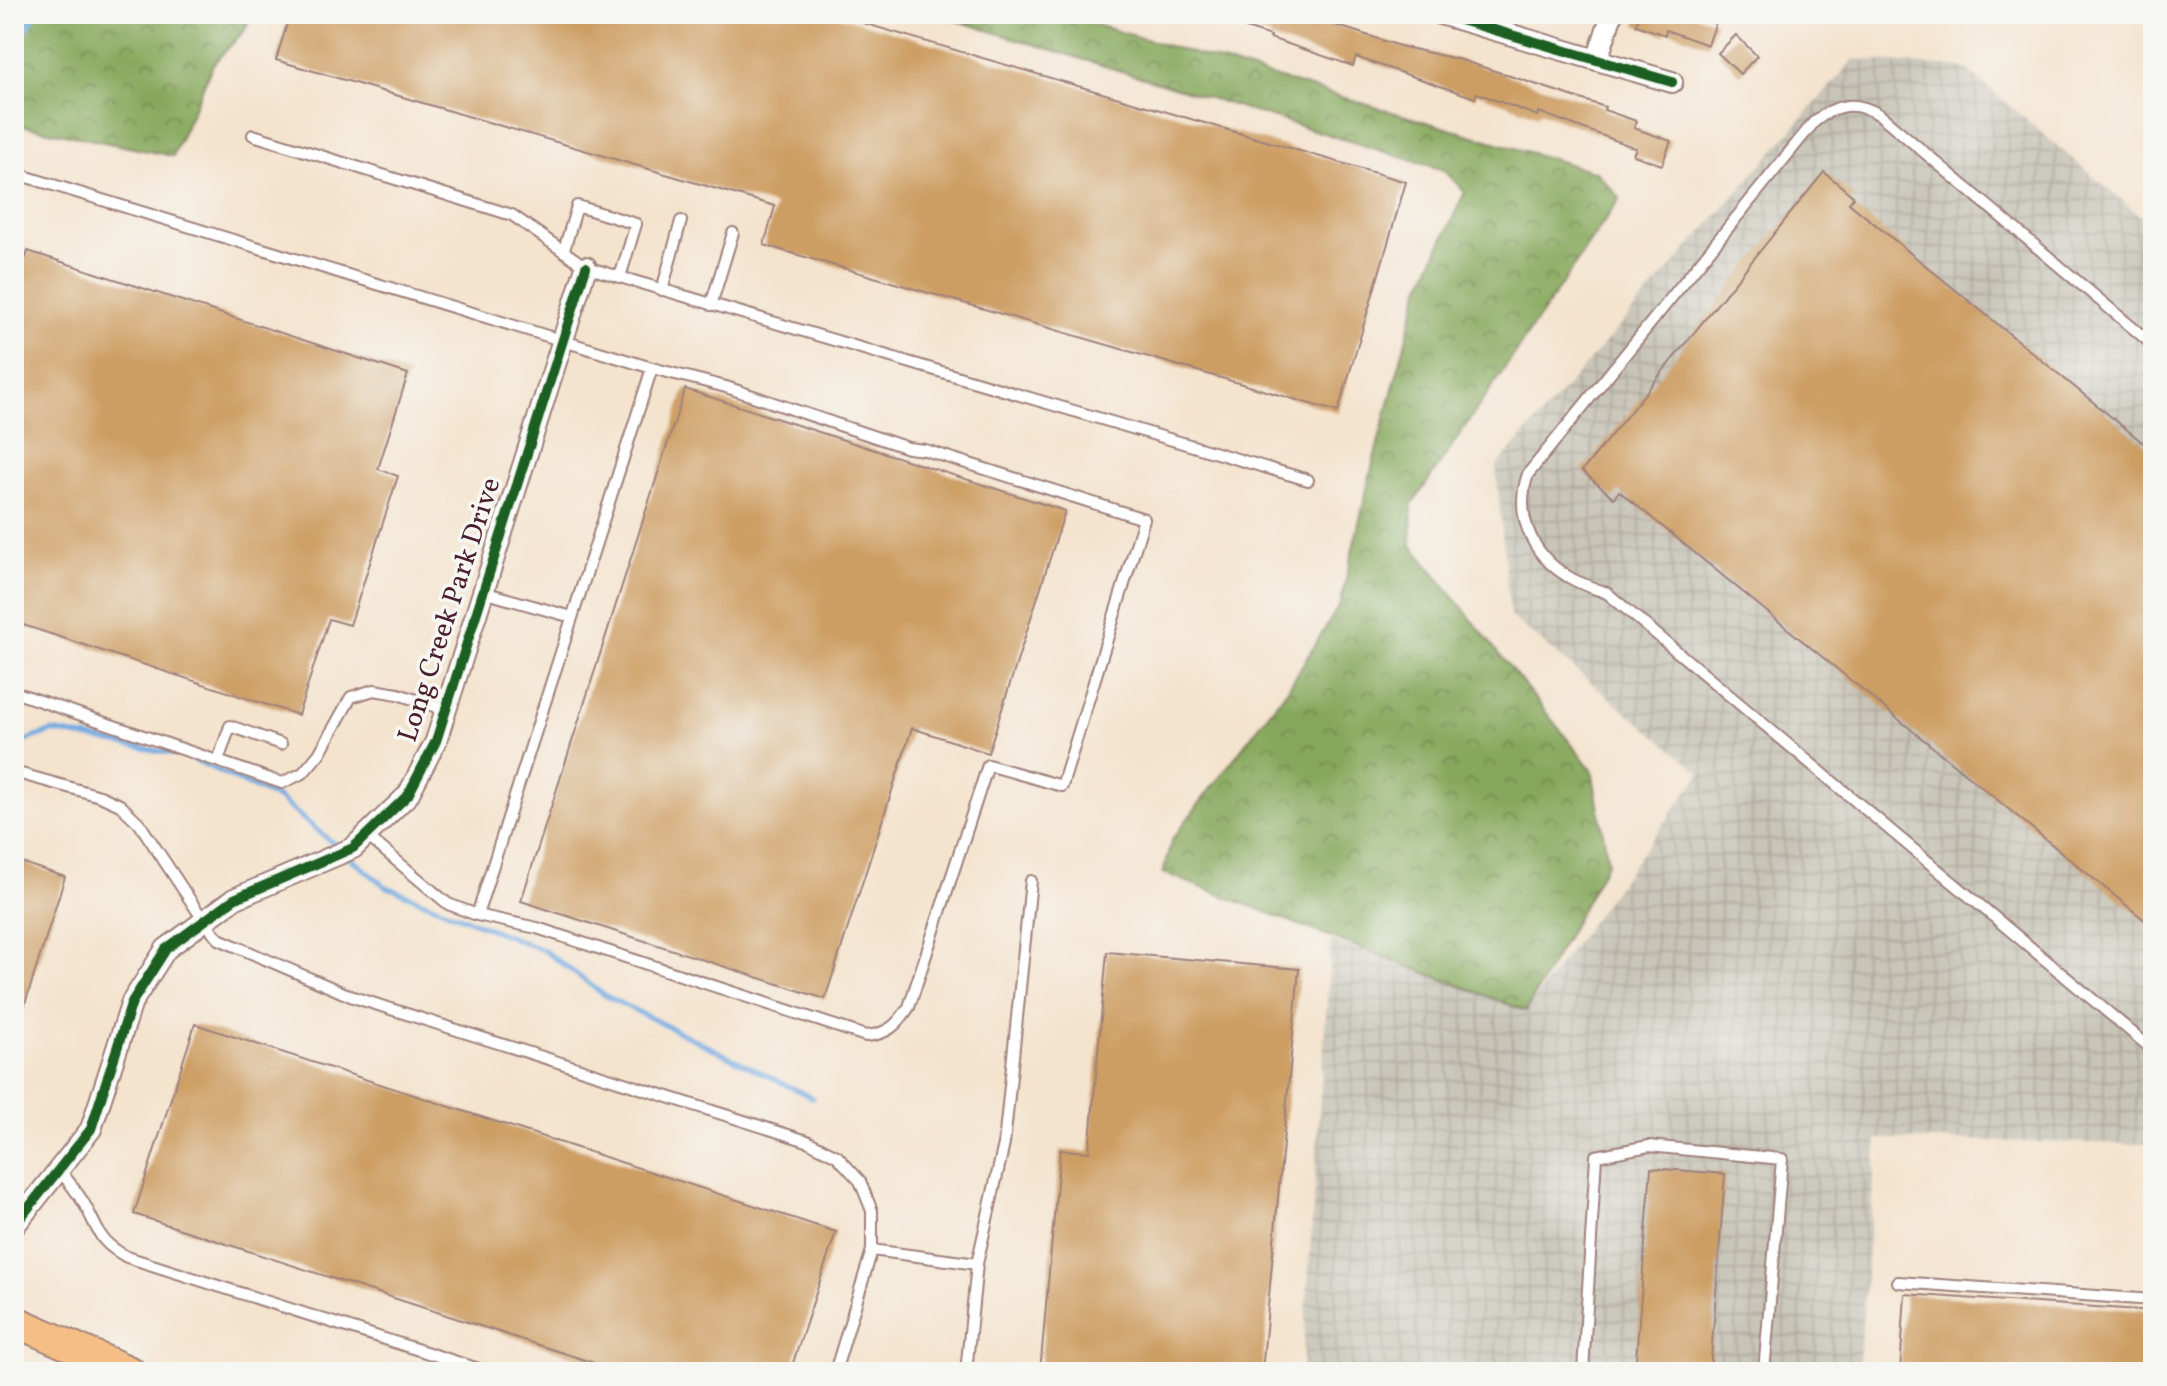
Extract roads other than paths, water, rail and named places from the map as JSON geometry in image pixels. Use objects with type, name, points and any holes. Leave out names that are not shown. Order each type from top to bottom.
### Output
[{"type":"main road","points":[[14,1321],[130,1372]]},
{"type":"street","points":[[1440,14],[1672,82]]},
{"type":"street","points":[[1597,60],[1612,14]]},
{"type":"street","name":"Long Creek Park Drive","points":[[14,1226],[91,1129],[132,1002],[166,949],[234,899],[353,848],[408,795],[436,741],[586,267]]},
{"type":"lane","points":[[2153,345],[1893,124],[1866,107],[1843,105],[1814,122],[1528,474],[1522,489],[1523,515],[1532,542],[1547,563],[1569,578],[1607,593],[2153,1050]]},
{"type":"lane","points":[[253,135],[512,215],[586,267],[1308,480]]},
{"type":"lane","points":[[14,173],[652,368],[726,387],[908,448],[925,450],[1144,519],[1062,786],[988,765],[909,1007],[896,1026],[881,1035],[866,1036],[537,928],[477,915],[448,904],[366,835]]},
{"type":"lane","points":[[564,250],[577,206],[636,224],[620,277]]},
{"type":"lane","points":[[662,290],[681,221]]},
{"type":"lane","points":[[711,305],[733,233]]},
{"type":"lane","points":[[477,915],[652,368]]},
{"type":"lane","points":[[483,592],[572,617]]},
{"type":"lane","points":[[14,692],[282,783],[303,773],[319,754],[351,697],[374,690],[398,694],[446,710]]},
{"type":"lane","points":[[218,761],[230,726],[281,744]]},
{"type":"lane","points":[[14,772],[100,796],[120,805],[139,823],[219,939],[353,997],[807,1141],[837,1156],[860,1181],[872,1211],[872,1250],[835,1372]]},
{"type":"lane","points":[[966,1372],[977,1264],[1004,1144],[1031,881]]},
{"type":"lane","points":[[1583,1372],[1596,1156],[1649,1146],[1782,1159],[1764,1372]]},
{"type":"lane","points":[[59,1169],[110,1248],[127,1257],[488,1372]]},
{"type":"lane","points":[[872,1250],[977,1264]]},
{"type":"lane","points":[[1898,1282],[2153,1300]]},
{"type":"waterway","points":[[14,49],[36,14]]},
{"type":"waterway","points":[[14,745],[52,731],[186,756],[279,799],[340,849]]},
{"type":"waterway","points":[[348,856],[385,886],[545,951],[604,995],[813,1098]]}]
